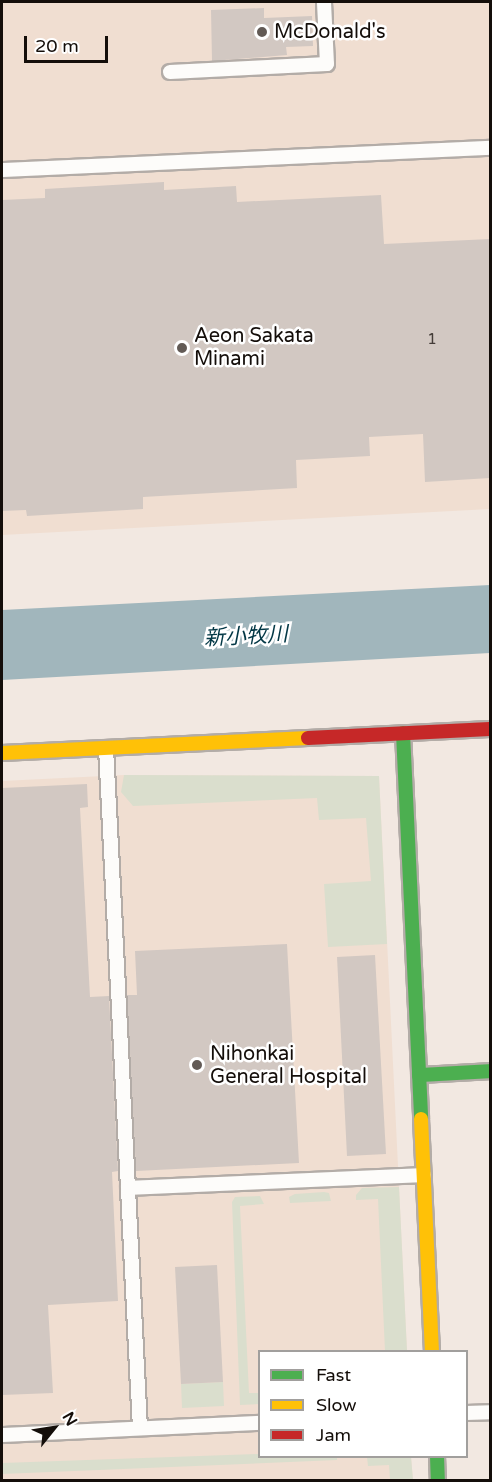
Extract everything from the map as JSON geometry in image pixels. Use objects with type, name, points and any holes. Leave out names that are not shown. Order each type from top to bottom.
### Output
[{"type":"street","points":[[2,753],[490,729]]},
{"type":"street","points":[[403,733],[432,1350]]},
{"type":"street","points":[[419,1075],[490,1071]]},
{"type":"street","points":[[437,1458],[438,1480]]},
{"type":"lane","points":[[171,72],[327,64],[324,2]]},
{"type":"lane","points":[[2,170],[490,148]]},
{"type":"lane","points":[[106,748],[141,1428]]},
{"type":"lane","points":[[128,1188],[424,1174]]},
{"type":"lane","points":[[468,1413],[490,1412]]},
{"type":"lane","points":[[2,1435],[258,1423]]},
{"type":"shaded area","points":[[2,2],[490,2],[490,509],[2,535]]},
{"type":"shaded area","name":"Nihonkai General Hospital","points":[[124,775],[379,776],[407,1350],[258,1350],[258,1458],[411,1458],[413,1480],[2,1480],[2,781]]},
{"type":"green space","points":[[124,775],[379,776],[387,944],[328,947],[324,884],[371,881],[366,818],[319,820],[317,798],[133,806],[121,792]]},
{"type":"green space","points":[[399,1187],[407,1350],[385,1350],[378,1199],[356,1200],[356,1195],[362,1188]]},
{"type":"green space","points":[[329,1193],[331,1201],[290,1203],[289,1197],[295,1194]]},
{"type":"green space","points":[[260,1196],[264,1204],[240,1206],[249,1393],[258,1393],[258,1404],[240,1405],[232,1202],[235,1197]]},
{"type":"green space","points":[[223,1382],[224,1406],[182,1408],[181,1384]]},
{"type":"green space","points":[[258,1454],[258,1458],[337,1458],[337,1460],[2,1474],[2,1463]]},
{"type":"green space","points":[[367,1458],[411,1458],[413,1480],[390,1480],[389,1465],[368,1466]]},
{"type":"water","name":"新小牧川","points":[[490,585],[490,653],[2,680],[2,610]]},
{"type":"building","name":"McDonald's","points":[[264,8],[264,18],[312,16],[313,46],[286,47],[287,55],[212,61],[211,10]]},
{"type":"building","name":"Aeon Sakata Minami","points":[[164,182],[164,190],[236,186],[237,202],[381,195],[384,244],[490,239],[490,478],[425,482],[423,434],[369,437],[370,456],[296,460],[297,488],[143,497],[143,509],[27,516],[26,510],[2,511],[2,200],[45,198],[45,189]]},
{"type":"building","points":[[87,784],[88,807],[80,808],[90,997],[109,996],[118,1171],[112,1172],[118,1301],[48,1305],[53,1393],[2,1395],[2,788]]},
{"type":"building","points":[[287,944],[299,1163],[136,1171],[127,995],[137,995],[135,951]]},
{"type":"building","points":[[375,955],[386,1154],[347,1156],[337,957]]},
{"type":"building","points":[[217,1265],[223,1382],[181,1384],[175,1267]]},
{"type":"traffic: fast","points":[[403,733],[421,1119]]},
{"type":"traffic: fast","points":[[419,1075],[490,1071]]},
{"type":"traffic: fast","points":[[437,1458],[438,1480]]},
{"type":"traffic: slow","points":[[2,753],[308,738]]},
{"type":"traffic: slow","points":[[421,1119],[432,1350]]},
{"type":"traffic: jam","points":[[308,738],[490,729]]},
{"type":"place","name":"McDonald's","points":[[262,32]]},
{"type":"place","name":"Aeon Sakata Minami","points":[[182,348]]},
{"type":"place","name":"Nihonkai General Hospital","points":[[197,1065]]}]
